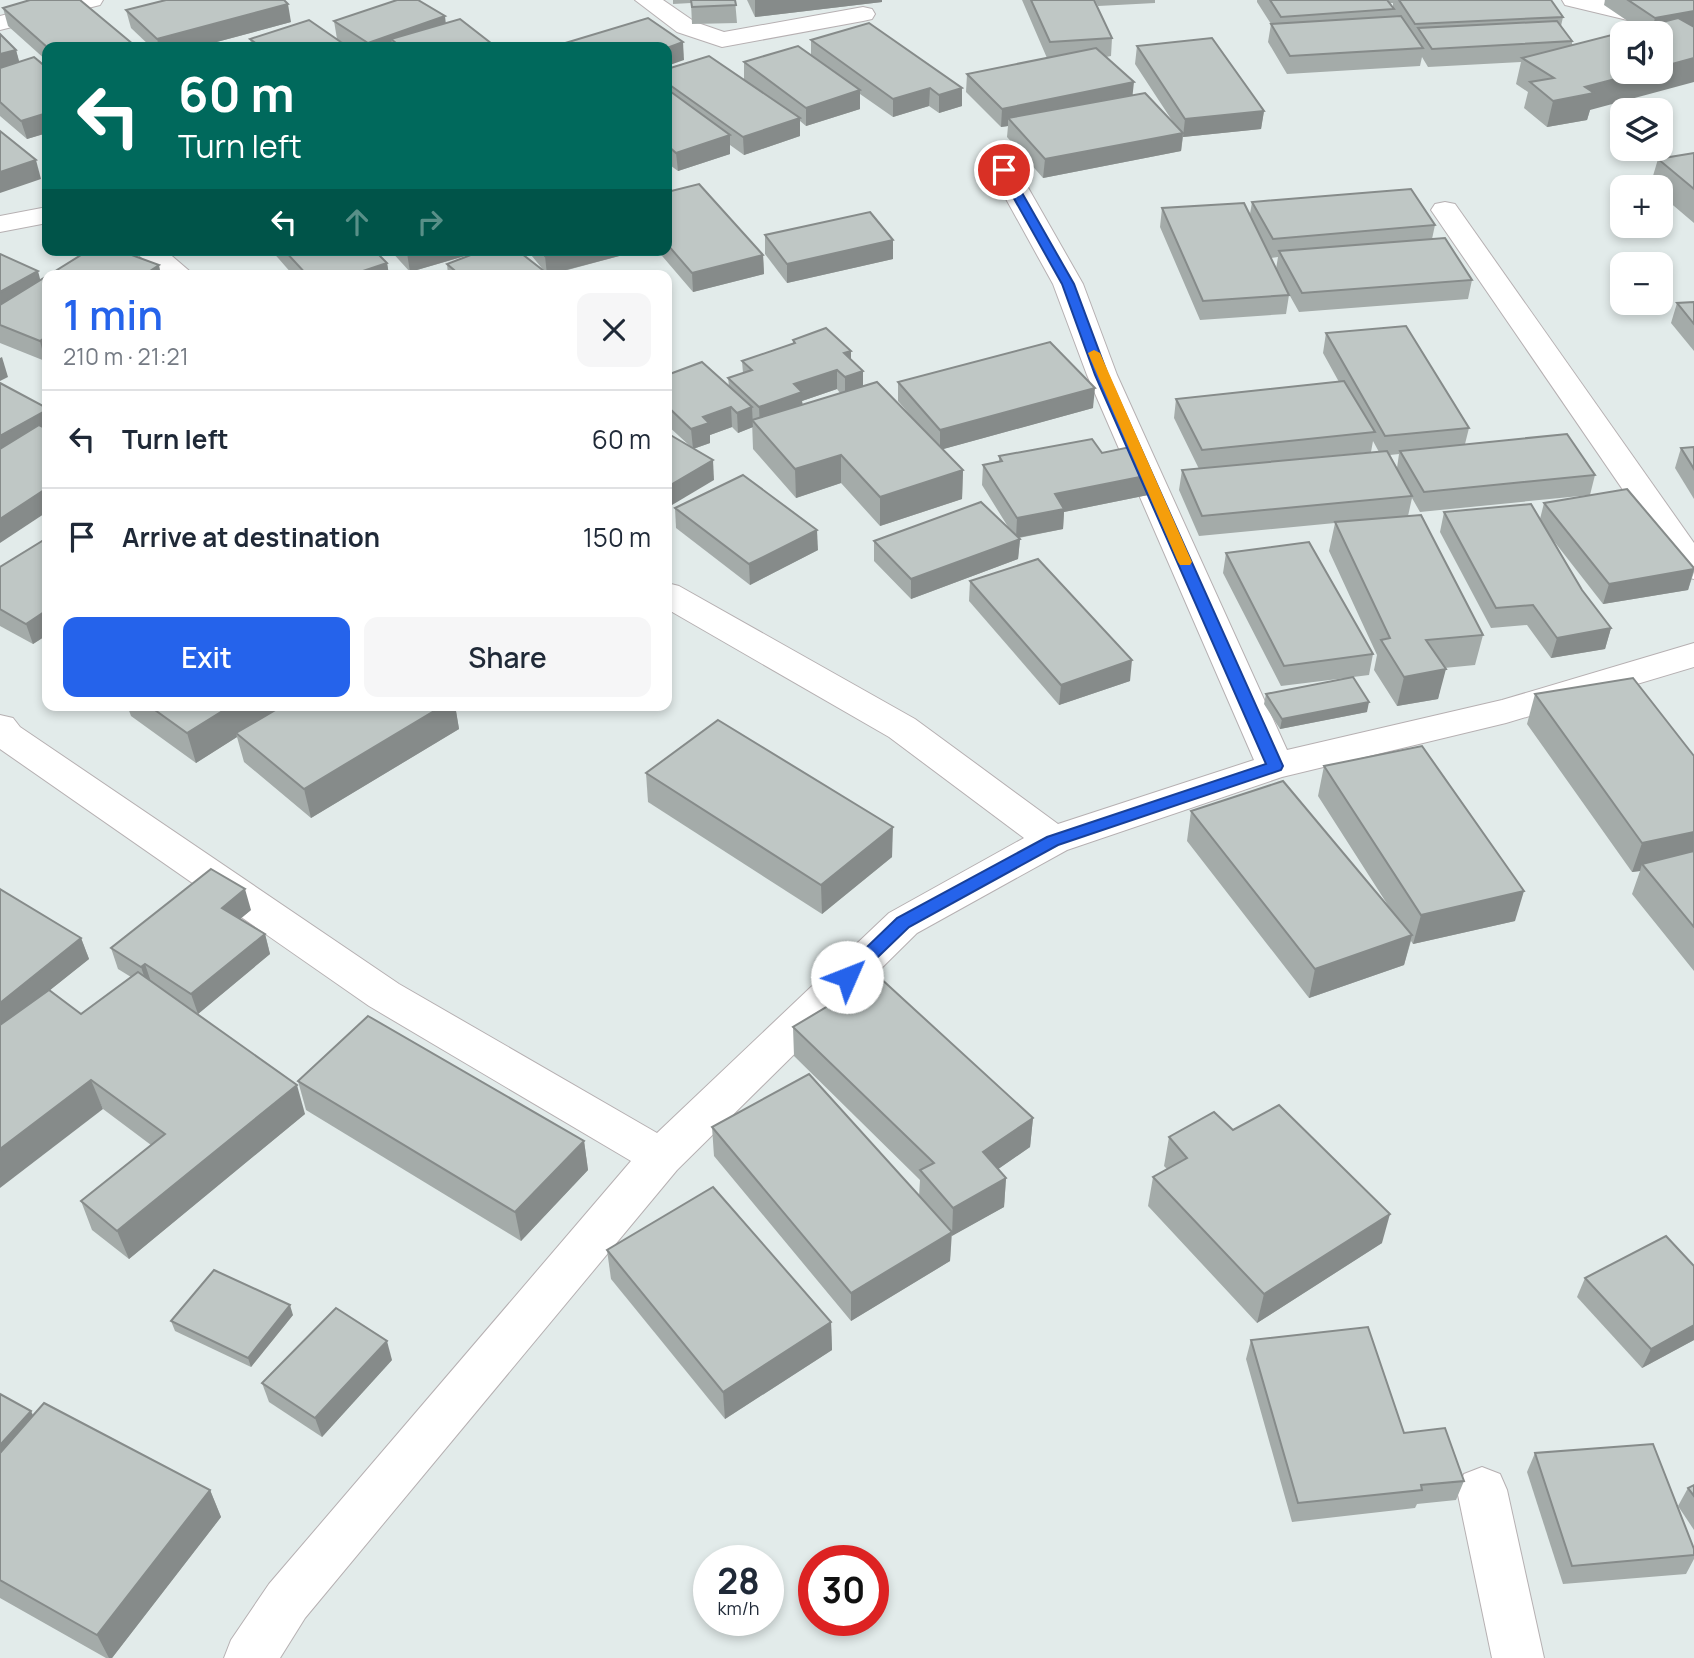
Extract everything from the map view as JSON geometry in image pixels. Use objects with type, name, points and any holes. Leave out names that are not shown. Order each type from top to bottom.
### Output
[{"type":"street","points":[[0,23],[91,0]]},
{"type":"street","points":[[647,0],[687,27],[722,40],[751,37],[863,14]]},
{"type":"street","points":[[1574,0],[1694,29]]},
{"type":"street","points":[[1004,170],[1068,284],[1102,375],[1275,766]]},
{"type":"street","points":[[1445,210],[1694,568]]},
{"type":"street","points":[[0,224],[42,216]]},
{"type":"street","points":[[155,256],[173,270]]},
{"type":"street","points":[[672,597],[902,728],[1053,841]]},
{"type":"street","points":[[250,1658],[287,1601],[661,1157],[903,923],[1053,841],[1275,766],[1506,711],[1694,655]]},
{"type":"street","points":[[0,727],[7,736],[97,800],[384,995],[661,1157]]},
{"type":"street","points":[[1482,1490],[1518,1658]]},
{"type":"building","points":[[30,0],[80,0],[130,42],[42,43],[3,8]]},
{"type":"building","points":[[166,0],[284,0],[288,4],[157,39],[126,10]]},
{"type":"building","points":[[397,0],[418,0],[445,16],[371,42],[366,42],[334,21]]},
{"type":"building","points":[[691,0],[735,0],[736,5],[692,7]]},
{"type":"building","points":[[1031,0],[1094,0],[1112,38],[1050,42]]},
{"type":"building","points":[[1270,0],[1387,0],[1394,9],[1281,17]]},
{"type":"building","points":[[1399,0],[1551,0],[1563,17],[1415,24]]},
{"type":"building","points":[[1628,0],[1694,0],[1694,11],[1655,18]]},
{"type":"building","points":[[1401,16],[1423,48],[1290,56],[1271,24]]},
{"type":"building","points":[[648,18],[683,42],[672,46],[672,42],[569,42]]},
{"type":"building","points":[[1678,18],[1694,27],[1694,58],[1673,64],[1673,21],[1666,21]]},
{"type":"building","points":[[460,19],[490,42],[395,42],[391,39]]},
{"type":"building","points":[[309,20],[341,42],[254,42],[250,39]]},
{"type":"building","points":[[1557,21],[1572,41],[1432,49],[1418,28]]},
{"type":"building","points":[[869,23],[962,88],[939,95],[930,88],[893,99],[811,40]]},
{"type":"building","points":[[0,34],[16,50],[0,54]]},
{"type":"building","points":[[1610,35],[1610,80],[1585,87],[1594,93],[1553,101],[1530,82],[1554,78],[1522,58]]},
{"type":"building","points":[[1212,38],[1264,111],[1185,119],[1137,46]]},
{"type":"building","points":[[798,46],[860,90],[806,108],[744,62]]},
{"type":"building","points":[[1096,48],[1134,82],[1002,109],[967,74]]},
{"type":"building","points":[[709,56],[800,118],[743,137],[672,87],[672,67]]},
{"type":"building","points":[[34,57],[42,64],[42,115],[21,121],[0,102],[0,68]]},
{"type":"building","points":[[672,93],[730,135],[676,153],[672,149]]},
{"type":"building","points":[[1145,93],[1183,133],[1045,159],[1008,118]]},
{"type":"building","points":[[0,131],[36,160],[0,172]]},
{"type":"building","points":[[1694,153],[1694,189],[1660,161],[1673,161],[1673,156]]},
{"type":"building","points":[[699,184],[763,255],[692,273],[672,250],[672,191]]},
{"type":"building","points":[[1411,189],[1435,225],[1273,239],[1252,202]]},
{"type":"building","points":[[1244,203],[1289,295],[1203,301],[1162,208]]},
{"type":"building","points":[[870,212],[893,240],[787,264],[765,235]]},
{"type":"building","points":[[1445,238],[1472,280],[1302,293],[1279,251]]},
{"type":"building","points":[[0,254],[38,271],[0,292]]},
{"type":"building","points":[[79,256],[134,256],[159,265],[152,270],[57,270]]},
{"type":"building","points":[[290,256],[380,256],[387,263],[366,270],[302,270]]},
{"type":"building","points":[[468,256],[525,256],[543,270],[454,270],[447,264]]},
{"type":"building","points":[[42,279],[42,340],[0,325],[0,305]]},
{"type":"building","points":[[1694,302],[1694,324],[1677,303]]},
{"type":"building","points":[[1406,326],[1469,428],[1385,436],[1326,333]]},
{"type":"building","points":[[826,328],[851,351],[844,353],[863,371],[845,377],[837,370],[794,384],[802,392],[759,407],[728,378],[752,370],[742,361],[795,343],[793,340]]},
{"type":"building","points":[[1050,342],[1095,388],[940,430],[898,382]]},
{"type":"building","points":[[702,362],[752,407],[737,413],[731,407],[703,417],[709,423],[691,429],[672,411],[672,373]]},
{"type":"building","points":[[1344,381],[1375,432],[1202,450],[1176,399]]},
{"type":"building","points":[[877,382],[963,470],[880,497],[841,455],[795,469],[752,420]]},
{"type":"building","points":[[0,383],[42,405],[42,413],[0,436]]},
{"type":"building","points":[[39,425],[42,426],[42,491],[0,519],[0,449]]},
{"type":"building","points":[[1567,434],[1595,475],[1424,492],[1400,451]]},
{"type":"building","points":[[672,436],[713,460],[672,484]]},
{"type":"building","points":[[1092,439],[1102,453],[1130,447],[1150,475],[1055,494],[1064,509],[1017,518],[983,465],[1002,461],[999,456]]},
{"type":"building","points":[[1694,447],[1694,469],[1681,448]]},
{"type":"building","points":[[1387,451],[1412,496],[1202,516],[1182,470]]},
{"type":"building","points":[[743,475],[817,530],[749,564],[675,508]]},
{"type":"building","points":[[1627,489],[1694,569],[1609,584],[1544,503]]},
{"type":"building","points":[[981,502],[1020,539],[911,579],[874,541]]},
{"type":"building","points":[[1531,504],[1582,590],[1611,628],[1557,638],[1533,605],[1496,608],[1444,512]]},
{"type":"building","points":[[1421,515],[1483,635],[1426,640],[1446,669],[1404,677],[1381,640],[1390,638],[1335,522]]},
{"type":"building","points":[[42,541],[42,613],[26,624],[0,609],[0,567]]},
{"type":"building","points":[[1309,542],[1373,654],[1284,666],[1226,553]]},
{"type":"building","points":[[1038,559],[1132,660],[1061,685],[970,581]]},
{"type":"building","points":[[1353,677],[1369,702],[1282,719],[1266,694]]},
{"type":"building","points":[[1633,678],[1694,756],[1694,832],[1642,843],[1535,694]]},
{"type":"building","points":[[156,711],[222,711],[187,733]]},
{"type":"building","points":[[274,711],[434,711],[304,789],[236,733]]},
{"type":"building","points":[[718,720],[893,827],[821,885],[646,773]]},
{"type":"building","points":[[1422,746],[1524,891],[1421,915],[1324,766]]},
{"type":"building","points":[[1283,781],[1412,935],[1315,969],[1191,811]]},
{"type":"building","points":[[1694,851],[1694,927],[1642,864]]},
{"type":"building","points":[[211,869],[245,889],[222,908],[265,934],[191,994],[145,964],[141,967],[111,948]]},
{"type":"building","points":[[0,889],[81,938],[0,1003]]},
{"type":"building","points":[[138,972],[297,1085],[117,1231],[81,1201],[165,1134],[91,1080],[0,1149],[0,1025],[49,990],[81,1014]]},
{"type":"building","points":[[878,976],[1033,1118],[983,1152],[1006,1178],[953,1208],[920,1170],[934,1163],[793,1027]]},
{"type":"building","points":[[368,1016],[584,1141],[515,1212],[298,1081]]},
{"type":"building","points":[[809,1074],[952,1232],[851,1293],[712,1127]]},
{"type":"building","points":[[1279,1105],[1390,1214],[1264,1294],[1153,1177],[1187,1158],[1169,1137],[1214,1112],[1233,1130]]},
{"type":"building","points":[[713,1187],[831,1322],[723,1392],[607,1250]]},
{"type":"building","points":[[1666,1236],[1694,1266],[1694,1325],[1651,1349],[1585,1278]]},
{"type":"building","points":[[214,1270],[290,1305],[248,1358],[171,1321]]},
{"type":"building","points":[[336,1308],[387,1341],[315,1418],[262,1383]]},
{"type":"building","points":[[1368,1327],[1404,1433],[1445,1428],[1464,1481],[1421,1485],[1422,1490],[1298,1503],[1251,1340]]},
{"type":"building","points":[[0,1394],[31,1411],[0,1445]]},
{"type":"building","points":[[44,1403],[210,1490],[97,1635],[0,1580],[0,1453]]},
{"type":"building","points":[[1653,1444],[1694,1555],[1572,1566],[1535,1453]]},
{"type":"building","points":[[1694,1485],[1694,1496],[1688,1488]]},
{"type":"slow traffic","points":[[1094,353],[1185,562]]},
{"type":"route","points":[[847,977],[903,923],[1053,841],[1275,766],[1102,375],[1068,284],[1004,170]]}]
